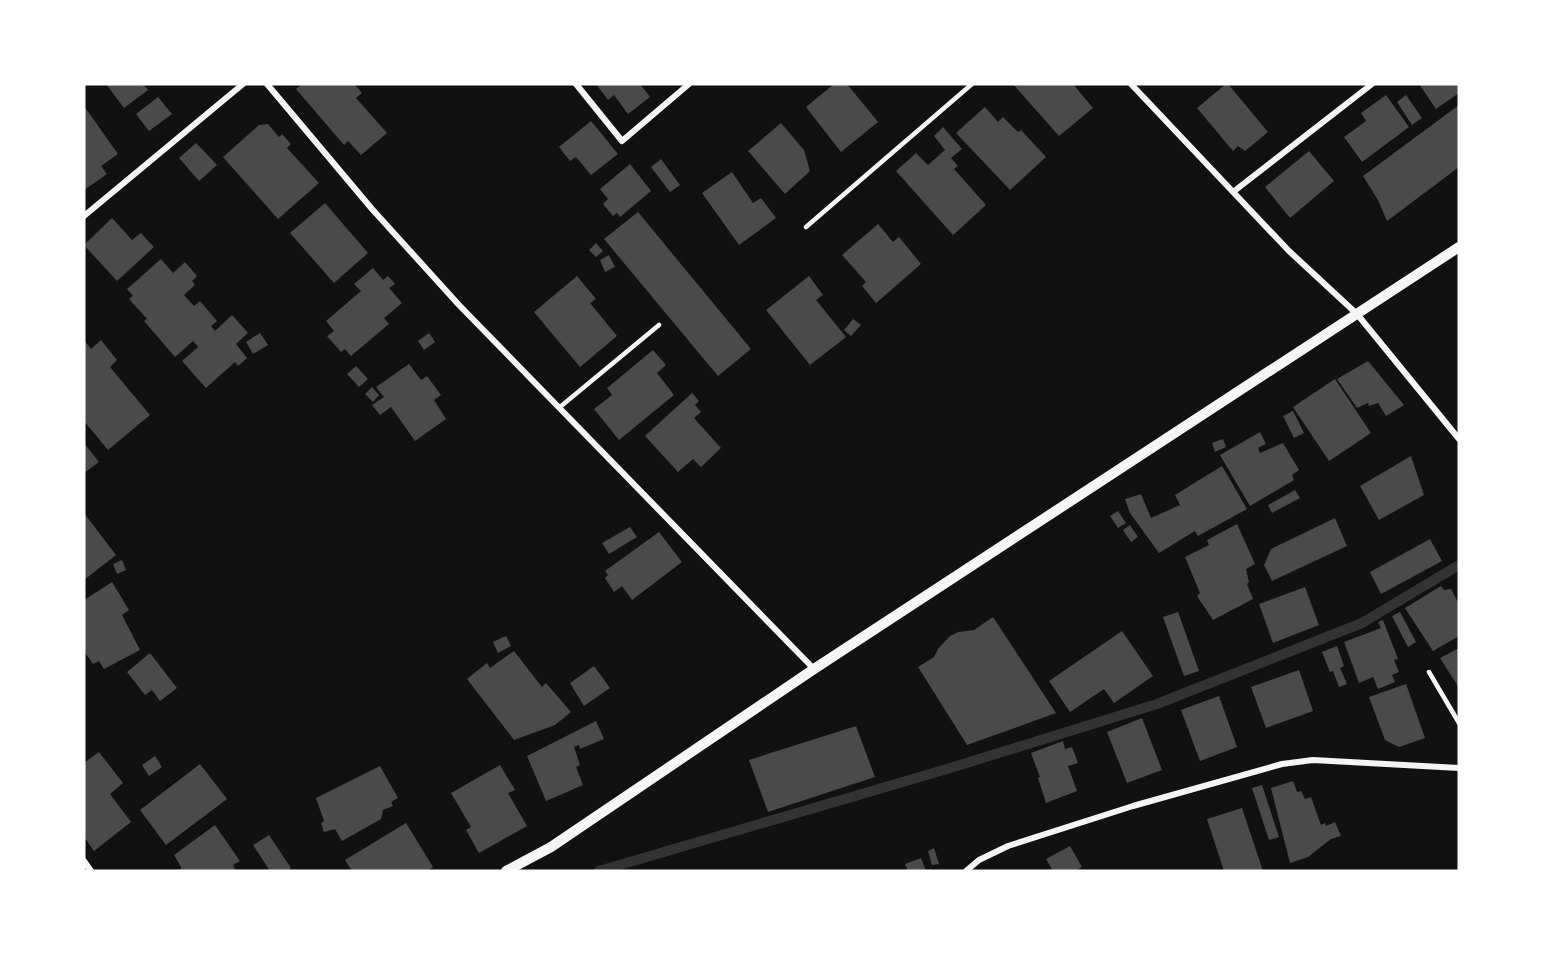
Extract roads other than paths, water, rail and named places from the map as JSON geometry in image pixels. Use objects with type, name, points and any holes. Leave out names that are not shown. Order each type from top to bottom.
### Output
[{"type":"street","points":[[84,216],[243,84]]},
{"type":"street","points":[[267,84],[387,226],[459,305],[561,407],[814,669]]},
{"type":"street","points":[[576,84],[622,141],[689,84]]},
{"type":"street","points":[[1131,84],[1288,251],[1357,314],[1459,439]]},
{"type":"street","points":[[1233,192],[1372,84]]},
{"type":"street","points":[[506,871],[551,847],[814,669],[1459,248]]},
{"type":"street","points":[[966,871],[978,860],[1008,846],[1133,806],[1282,764],[1314,760],[1459,768]]},
{"type":"street","points":[[84,861],[91,871]]},
{"type":"lane","points":[[806,226],[972,84]]},
{"type":"lane","points":[[561,407],[659,325]]},
{"type":"lane","points":[[1429,672],[1459,723]]},
{"type":"waterway","points":[[599,871],[947,769],[1157,704],[1362,623],[1459,565]]}]
